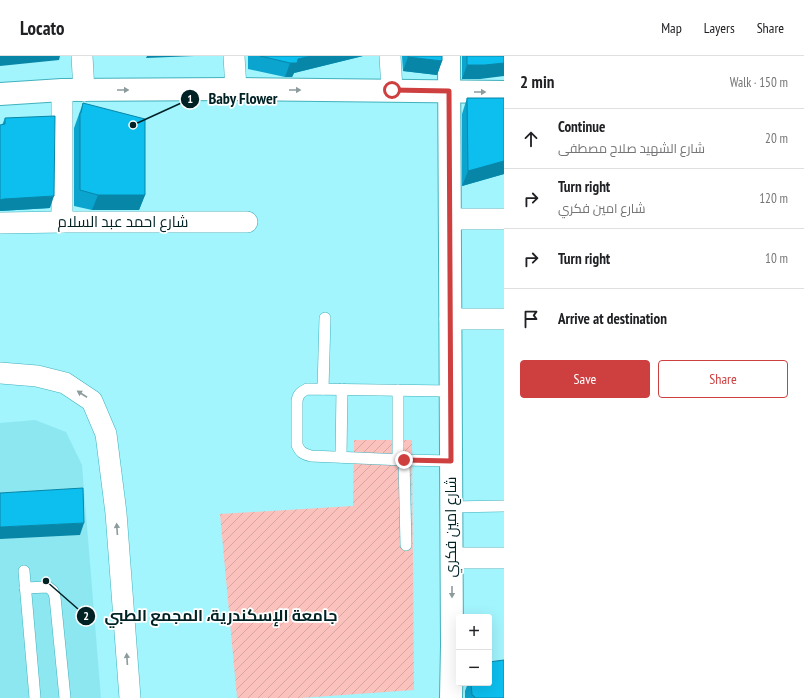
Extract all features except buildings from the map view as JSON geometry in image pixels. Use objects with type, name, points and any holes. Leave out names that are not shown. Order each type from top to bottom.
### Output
[{"type":"street","points":[[82,56],[84,90]]},
{"type":"street","points":[[234,56],[236,89]]},
{"type":"street","points":[[390,56],[392,90]]},
{"type":"street","name":"شارع امين فكري","points":[[449,56],[452,507],[451,698]]},
{"type":"street","points":[[0,94],[62,90],[236,89],[504,92]]},
{"type":"street","points":[[62,90],[62,222]]},
{"type":"street","points":[[450,219],[504,219]]},
{"type":"street","name":"شارع احمد عبد السلام","points":[[0,223],[247,222]]},
{"type":"street","points":[[450,319],[504,319]]},
{"type":"street","points":[[0,373],[37,376],[65,383],[92,401],[106,434],[116,513],[130,698]]},
{"type":"street","points":[[452,558],[504,558]]},
{"type":"lane","points":[[323,389],[325,318]]},
{"type":"lane","points":[[451,391],[307,389],[298,395],[297,401],[297,445],[300,451],[305,455],[451,461]]},
{"type":"lane","points":[[341,457],[342,389]]},
{"type":"lane","points":[[398,390],[406,545]]},
{"type":"lane","points":[[452,507],[504,506]]},
{"type":"lane","points":[[24,571],[35,698]]},
{"type":"lane","points":[[25,588],[48,587],[53,591],[55,597],[64,698]]},
{"type":"shaded area","points":[[35,420],[66,432],[82,465],[101,698],[0,698],[0,423]]},
{"type":"shaded area","points":[[354,440],[412,440],[414,690],[300,698],[237,698],[220,514],[353,506]]},
{"type":"place","name":"Baby Flower","points":[[133,125]]},
{"type":"place","name":"جامعة الإسكندرية، المجمع الطبي","points":[[46,581]]},
{"type":"route","points":[[392,90],[449,91],[451,461],[404,460]]}]
